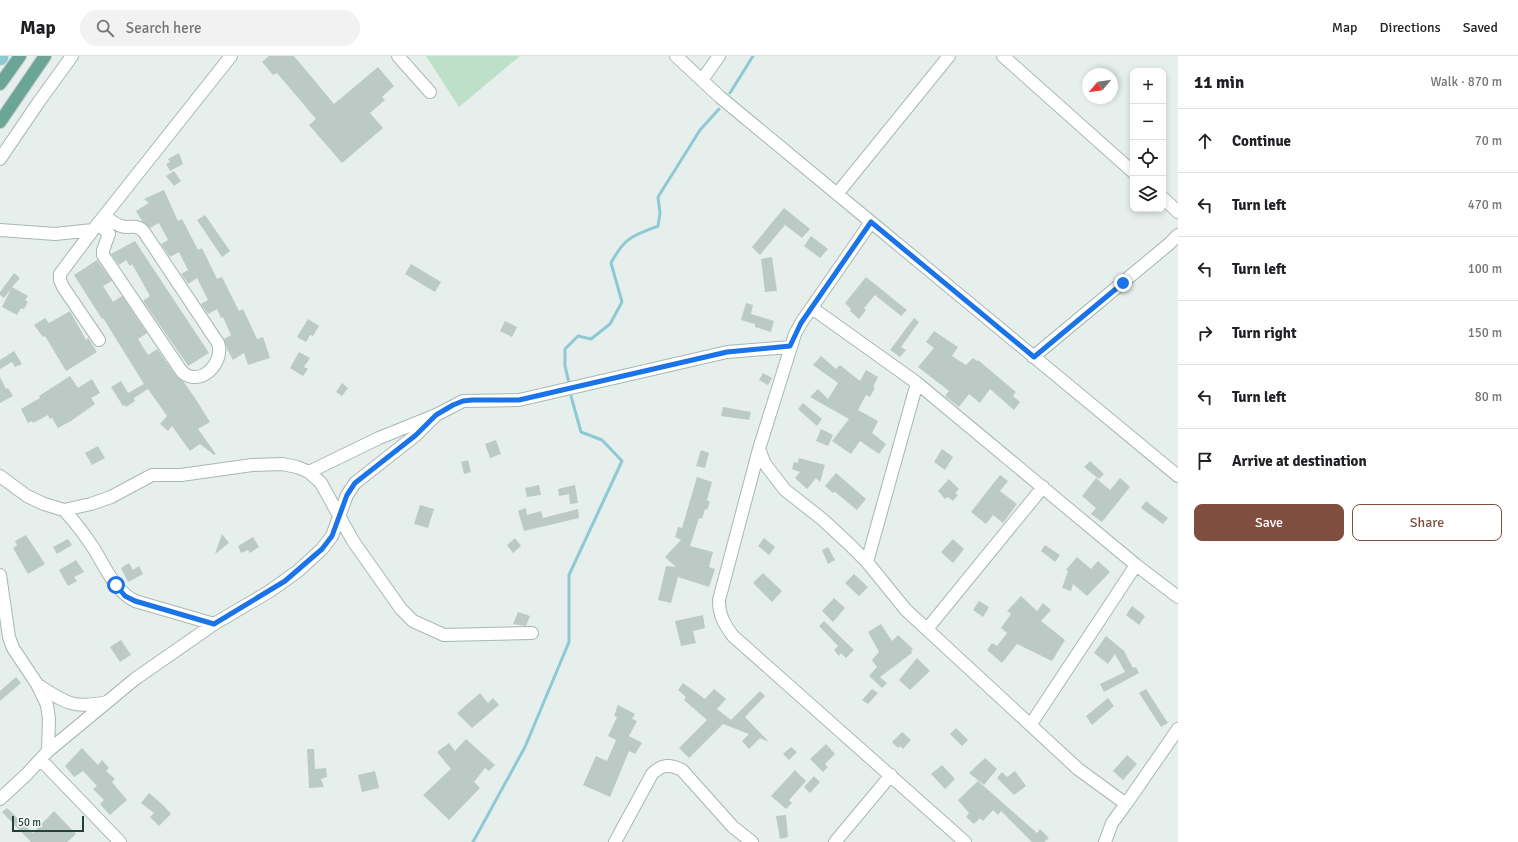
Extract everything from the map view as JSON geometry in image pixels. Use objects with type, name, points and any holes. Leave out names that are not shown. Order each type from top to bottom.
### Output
[{"type":"main road","points":[[0,84],[20,56]]},
{"type":"main road","points":[[0,122],[45,56]]},
{"type":"street","points":[[0,159],[38,102],[72,56]]},
{"type":"street","points":[[98,340],[60,280],[60,274],[98,223],[232,56]]},
{"type":"street","points":[[398,56],[430,92]]},
{"type":"street","points":[[676,56],[702,80],[837,194],[1178,476]]},
{"type":"street","points":[[702,80],[719,56]]},
{"type":"street","points":[[837,194],[949,56]]},
{"type":"street","points":[[1003,56],[1130,169]]},
{"type":"street","points":[[1166,201],[1178,212]]},
{"type":"street","points":[[871,222],[801,323],[790,346],[759,449],[719,600],[719,612],[725,625],[733,636],[965,842]]},
{"type":"street","points":[[0,230],[55,234],[98,223],[122,227],[135,226],[140,228],[218,343],[219,356],[213,370],[206,374],[190,376],[182,372],[103,254],[109,234],[98,223]]},
{"type":"street","points":[[1034,357],[1178,235]]},
{"type":"street","points":[[812,308],[917,383],[1136,565],[1178,597]]},
{"type":"street","points":[[309,472],[380,438],[436,415],[463,401],[519,400],[727,352],[790,346]]},
{"type":"street","points":[[867,562],[917,383]]},
{"type":"street","points":[[0,799],[44,755],[109,702],[135,678],[214,624],[270,591],[298,571],[322,549],[332,536],[341,516],[347,495],[355,483],[416,435],[436,415]]},
{"type":"street","points":[[759,449],[764,464],[772,476],[785,490],[822,519],[867,562],[906,610],[1078,769],[1126,804]]},
{"type":"street","points":[[0,476],[27,496],[44,504],[64,510],[91,504],[111,497],[152,475],[181,475],[252,465],[282,464],[309,472],[320,483],[341,516],[353,541],[401,609],[413,621],[444,635],[532,633]]},
{"type":"street","points":[[927,629],[1043,487]]},
{"type":"street","points":[[64,510],[94,549],[116,585],[125,596],[135,601],[214,624]]},
{"type":"street","points":[[1031,724],[1136,565]]},
{"type":"street","points":[[0,575],[9,637],[13,648],[37,684],[47,704],[49,719],[44,755],[120,842]]},
{"type":"street","points":[[37,684],[67,703],[77,706],[87,706],[109,702]]},
{"type":"street","points":[[1105,842],[1112,823],[1178,729]]},
{"type":"street","points":[[615,842],[652,774],[657,769],[666,765],[682,770],[733,827],[752,842]]},
{"type":"street","points":[[835,842],[891,775]]},
{"type":"green space","points":[[426,56],[520,56],[459,107]]},
{"type":"building","points":[[269,56],[294,56],[334,104],[378,67],[394,86],[382,97],[385,100],[370,113],[383,128],[342,163],[309,125],[316,119],[277,73],[273,75],[262,62]]},
{"type":"building","points":[[179,153],[183,164],[170,171],[166,164],[170,162],[168,159]]},
{"type":"building","points":[[174,171],[181,181],[174,186],[166,176]]},
{"type":"building","points":[[164,190],[178,221],[182,219],[198,250],[202,248],[217,279],[222,277],[239,311],[243,309],[257,339],[263,337],[270,358],[248,365],[244,353],[233,360],[224,339],[231,335],[223,317],[221,318],[217,309],[208,314],[201,304],[208,300],[197,278],[188,284],[181,274],[188,270],[179,252],[170,257],[161,244],[168,240],[159,223],[150,228],[142,221],[136,211],[149,203],[144,199]]},
{"type":"building","points":[[784,208],[810,229],[802,238],[785,225],[760,255],[752,247]]},
{"type":"building","points":[[205,215],[230,251],[222,257],[197,220]]},
{"type":"building","points":[[811,236],[828,249],[820,258],[804,246]]},
{"type":"building","points":[[135,241],[209,353],[188,366],[143,301],[150,296],[132,264],[130,266],[126,260],[119,265],[111,254]]},
{"type":"building","points":[[772,257],[777,291],[765,292],[761,259]]},
{"type":"building","points":[[97,260],[112,281],[103,286],[113,302],[122,296],[147,333],[138,339],[148,355],[157,349],[176,376],[183,381],[210,422],[198,429],[216,454],[214,455],[200,444],[190,451],[172,426],[168,431],[160,424],[167,416],[148,389],[134,398],[135,401],[126,407],[125,405],[123,406],[111,387],[121,381],[128,393],[144,384],[74,275]]},
{"type":"building","points":[[411,264],[441,282],[435,292],[405,274]]},
{"type":"building","points":[[14,273],[20,278],[12,287],[28,296],[25,300],[28,302],[24,309],[21,308],[17,315],[2,307],[11,289],[4,298],[0,295],[0,292]]},
{"type":"building","points":[[866,277],[907,310],[901,316],[875,295],[864,308],[866,310],[859,319],[850,311],[851,309],[845,303]]},
{"type":"building","points":[[746,303],[753,305],[751,314],[774,321],[771,332],[755,327],[755,324],[741,320]]},
{"type":"building","points":[[70,311],[86,340],[88,338],[97,352],[66,371],[45,336],[43,337],[34,325],[45,318],[49,323]]},
{"type":"building","points":[[914,318],[919,322],[901,347],[906,350],[900,357],[890,350]]},
{"type":"building","points":[[308,319],[319,326],[313,336],[310,335],[306,342],[297,337]]},
{"type":"building","points":[[505,321],[517,327],[512,337],[500,331]]},
{"type":"building","points":[[934,331],[958,347],[952,356],[966,365],[973,358],[977,361],[978,360],[1016,392],[1013,396],[1020,402],[1014,410],[990,389],[980,403],[969,394],[959,407],[945,396],[949,391],[918,367],[934,348],[926,342]]},
{"type":"building","points":[[14,351],[22,364],[15,367],[12,362],[0,369],[0,360]]},
{"type":"building","points":[[299,352],[310,358],[304,367],[308,369],[303,376],[290,368]]},
{"type":"building","points":[[821,356],[836,369],[840,365],[860,381],[866,370],[878,377],[873,387],[875,388],[870,397],[866,395],[858,410],[878,421],[872,433],[886,444],[879,454],[860,441],[851,454],[832,441],[849,419],[810,397],[818,389],[828,399],[838,383],[813,365]]},
{"type":"building","points":[[763,373],[772,378],[768,385],[759,380]]},
{"type":"building","points":[[70,376],[78,388],[92,379],[100,393],[91,398],[95,404],[71,421],[58,428],[52,418],[50,419],[48,415],[33,423],[32,421],[28,423],[21,409],[40,398],[39,396]]},
{"type":"building","points":[[0,377],[6,389],[8,388],[13,396],[0,403]]},
{"type":"building","points":[[342,383],[348,388],[342,396],[336,392]]},
{"type":"building","points":[[803,403],[822,419],[817,426],[798,409]]},
{"type":"building","points":[[723,407],[751,412],[749,420],[721,416]]},
{"type":"building","points":[[821,429],[833,435],[828,446],[816,441]]},
{"type":"building","points":[[496,440],[501,454],[490,458],[485,444]]},
{"type":"building","points":[[98,446],[105,458],[92,465],[85,453]]},
{"type":"building","points":[[942,449],[953,457],[945,470],[934,462]]},
{"type":"building","points":[[701,450],[709,453],[705,468],[696,466]]},
{"type":"building","points":[[799,458],[825,465],[820,482],[816,478],[807,489],[795,478],[800,472],[792,469],[794,462],[798,463]]},
{"type":"building","points":[[468,460],[471,472],[464,474],[461,462]]},
{"type":"building","points":[[1090,461],[1104,474],[1099,479],[1084,467]]},
{"type":"building","points":[[836,473],[866,499],[857,510],[825,486]]},
{"type":"building","points":[[1000,475],[1008,481],[1000,491],[1017,504],[1003,523],[993,515],[986,524],[971,512]]},
{"type":"building","points":[[697,477],[712,482],[707,500],[710,502],[707,510],[705,509],[702,519],[699,518],[690,546],[713,552],[709,567],[715,569],[709,587],[678,577],[671,603],[658,600],[666,566],[676,567],[665,557],[681,540],[675,537],[678,527],[682,528]]},
{"type":"building","points":[[1096,478],[1110,490],[1120,478],[1130,487],[1102,522],[1091,514],[1096,508],[1082,496]]},
{"type":"building","points":[[949,479],[959,489],[955,493],[958,495],[953,501],[948,497],[945,499],[938,491]]},
{"type":"building","points":[[539,485],[541,495],[527,497],[525,488]]},
{"type":"building","points":[[575,485],[578,503],[570,504],[569,494],[559,496],[558,489]]},
{"type":"building","points":[[1146,501],[1168,518],[1163,524],[1141,508]]},
{"type":"building","points":[[420,505],[434,509],[428,528],[414,524]]},
{"type":"building","points":[[526,508],[527,515],[541,511],[543,518],[578,509],[579,518],[524,531],[518,511]]},
{"type":"building","points":[[222,534],[229,543],[215,554]]},
{"type":"building","points":[[26,535],[45,564],[28,574],[13,548],[17,545],[15,541]]},
{"type":"building","points":[[253,537],[259,547],[250,553],[248,550],[241,553],[238,546]]},
{"type":"building","points":[[515,538],[521,546],[513,553],[507,545]]},
{"type":"building","points":[[764,538],[775,547],[769,555],[758,546]]},
{"type":"building","points":[[68,539],[72,545],[57,554],[53,547]]},
{"type":"building","points":[[953,539],[964,549],[953,563],[941,552]]},
{"type":"building","points":[[1045,545],[1060,555],[1055,562],[1041,551]]},
{"type":"building","points":[[828,547],[835,560],[828,564],[822,550]]},
{"type":"building","points":[[1077,557],[1091,569],[1098,561],[1110,572],[1087,596],[1073,584],[1071,591],[1062,588],[1068,571],[1066,570]]},
{"type":"building","points":[[76,560],[84,572],[74,577],[77,581],[68,586],[59,570]]},
{"type":"building","points":[[129,563],[133,570],[139,566],[143,574],[128,582],[121,568]]},
{"type":"building","points":[[763,573],[782,591],[772,602],[753,583]]},
{"type":"building","points":[[854,574],[868,587],[859,596],[845,583]]},
{"type":"building","points":[[1021,596],[1037,611],[1043,603],[1051,610],[1041,621],[1065,640],[1052,661],[1017,644],[1002,663],[987,650],[992,643],[997,646],[1007,633],[1001,628],[1011,614],[1007,611]]},
{"type":"building","points":[[834,598],[845,608],[833,622],[822,611]]},
{"type":"building","points":[[979,601],[989,607],[983,617],[973,610]]},
{"type":"building","points":[[1132,606],[1145,616],[1139,625],[1126,615]]},
{"type":"building","points":[[518,612],[530,616],[526,626],[513,624]]},
{"type":"building","points":[[703,615],[705,628],[693,631],[696,643],[681,646],[675,621]]},
{"type":"building","points":[[824,621],[854,650],[846,658],[841,653],[839,656],[834,650],[838,646],[819,626]]},
{"type":"building","points":[[881,624],[892,641],[898,635],[913,649],[911,651],[912,653],[880,677],[887,683],[882,688],[869,676],[877,667],[872,660],[879,652],[868,632]]},
{"type":"building","points":[[1106,636],[1124,651],[1133,668],[1136,667],[1139,673],[1104,692],[1100,684],[1125,672],[1115,654],[1108,664],[1094,653]]},
{"type":"building","points":[[121,640],[131,655],[120,662],[110,647]]},
{"type":"building","points":[[917,658],[930,671],[910,690],[899,680]]},
{"type":"building","points":[[16,677],[21,683],[0,701],[0,691]]},
{"type":"building","points":[[683,683],[705,699],[714,689],[726,699],[717,709],[731,720],[760,691],[765,696],[745,717],[769,742],[760,738],[749,749],[742,741],[749,734],[723,724],[689,758],[679,748],[707,720],[684,700],[686,697],[678,690]]},
{"type":"building","points":[[872,689],[878,693],[868,704],[862,700]]},
{"type":"building","points":[[1146,689],[1168,723],[1161,727],[1139,693]]},
{"type":"building","points":[[480,693],[488,703],[493,698],[499,705],[472,728],[457,713]]},
{"type":"building","points":[[1108,698],[1114,706],[1092,725],[1086,716]]},
{"type":"building","points":[[618,705],[635,714],[632,719],[637,721],[629,736],[642,743],[635,754],[629,751],[610,797],[583,785],[596,756],[607,761],[616,740],[608,736],[617,717],[614,716]]},
{"type":"building","points":[[956,728],[968,740],[962,746],[950,734]]},
{"type":"building","points":[[902,732],[911,740],[903,749],[900,746],[898,748],[892,742]]},
{"type":"building","points":[[466,739],[495,765],[489,771],[485,768],[474,782],[480,788],[449,820],[423,795],[451,769],[437,752],[449,743],[455,751]]},
{"type":"building","points":[[826,744],[835,754],[825,764],[828,767],[823,772],[810,759]]},
{"type":"building","points":[[791,747],[797,752],[789,760],[783,754]]},
{"type":"building","points":[[82,748],[98,765],[102,760],[109,768],[106,771],[115,779],[112,782],[127,800],[110,815],[100,804],[104,800],[93,789],[97,786],[83,771],[74,777],[65,766]]},
{"type":"building","points":[[307,749],[314,749],[315,769],[326,768],[327,777],[321,779],[324,787],[309,788]]},
{"type":"building","points":[[1127,755],[1137,764],[1123,780],[1113,771]]},
{"type":"building","points":[[985,758],[997,769],[984,785],[969,773]]},
{"type":"building","points":[[942,765],[955,779],[945,789],[931,774]]},
{"type":"building","points":[[795,770],[806,781],[789,800],[792,803],[786,809],[771,796]]},
{"type":"building","points":[[375,771],[379,788],[362,792],[358,775]]},
{"type":"building","points":[[1015,771],[1026,786],[1014,795],[997,778],[1002,772],[1007,777]]},
{"type":"building","points":[[814,776],[820,782],[810,793],[804,787]]},
{"type":"building","points":[[978,781],[1037,833],[1040,829],[1049,838],[1044,842],[1032,842],[1001,811],[998,815],[993,810],[983,821],[980,818],[974,824],[966,817],[969,813],[958,800]]},
{"type":"building","points":[[149,793],[171,814],[159,826],[150,817],[154,813],[141,803]]},
{"type":"building","points":[[7,808],[33,833],[54,811],[76,834],[67,842],[31,842],[2,812]]},
{"type":"building","points":[[786,815],[788,837],[780,839],[776,816]]},
{"type":"waterway","points":[[730,93],[753,56]]},
{"type":"waterway","points":[[569,383],[565,366],[565,349],[578,336],[591,339],[610,324],[622,302],[611,263],[616,254],[630,238],[658,226],[660,213],[658,197],[700,130],[719,109]]},
{"type":"waterway","points":[[473,842],[525,747],[569,642],[569,575],[622,461],[602,440],[581,432],[571,396]]},
{"type":"route","points":[[116,585],[125,596],[135,601],[214,624],[270,591],[298,571],[322,549],[332,536],[341,516],[347,495],[355,483],[370,469],[416,435],[436,415],[453,405],[463,401],[472,400],[519,400],[546,393],[578,388],[727,352],[790,346],[801,323],[871,222],[1034,357],[1097,303],[1123,283]]}]
